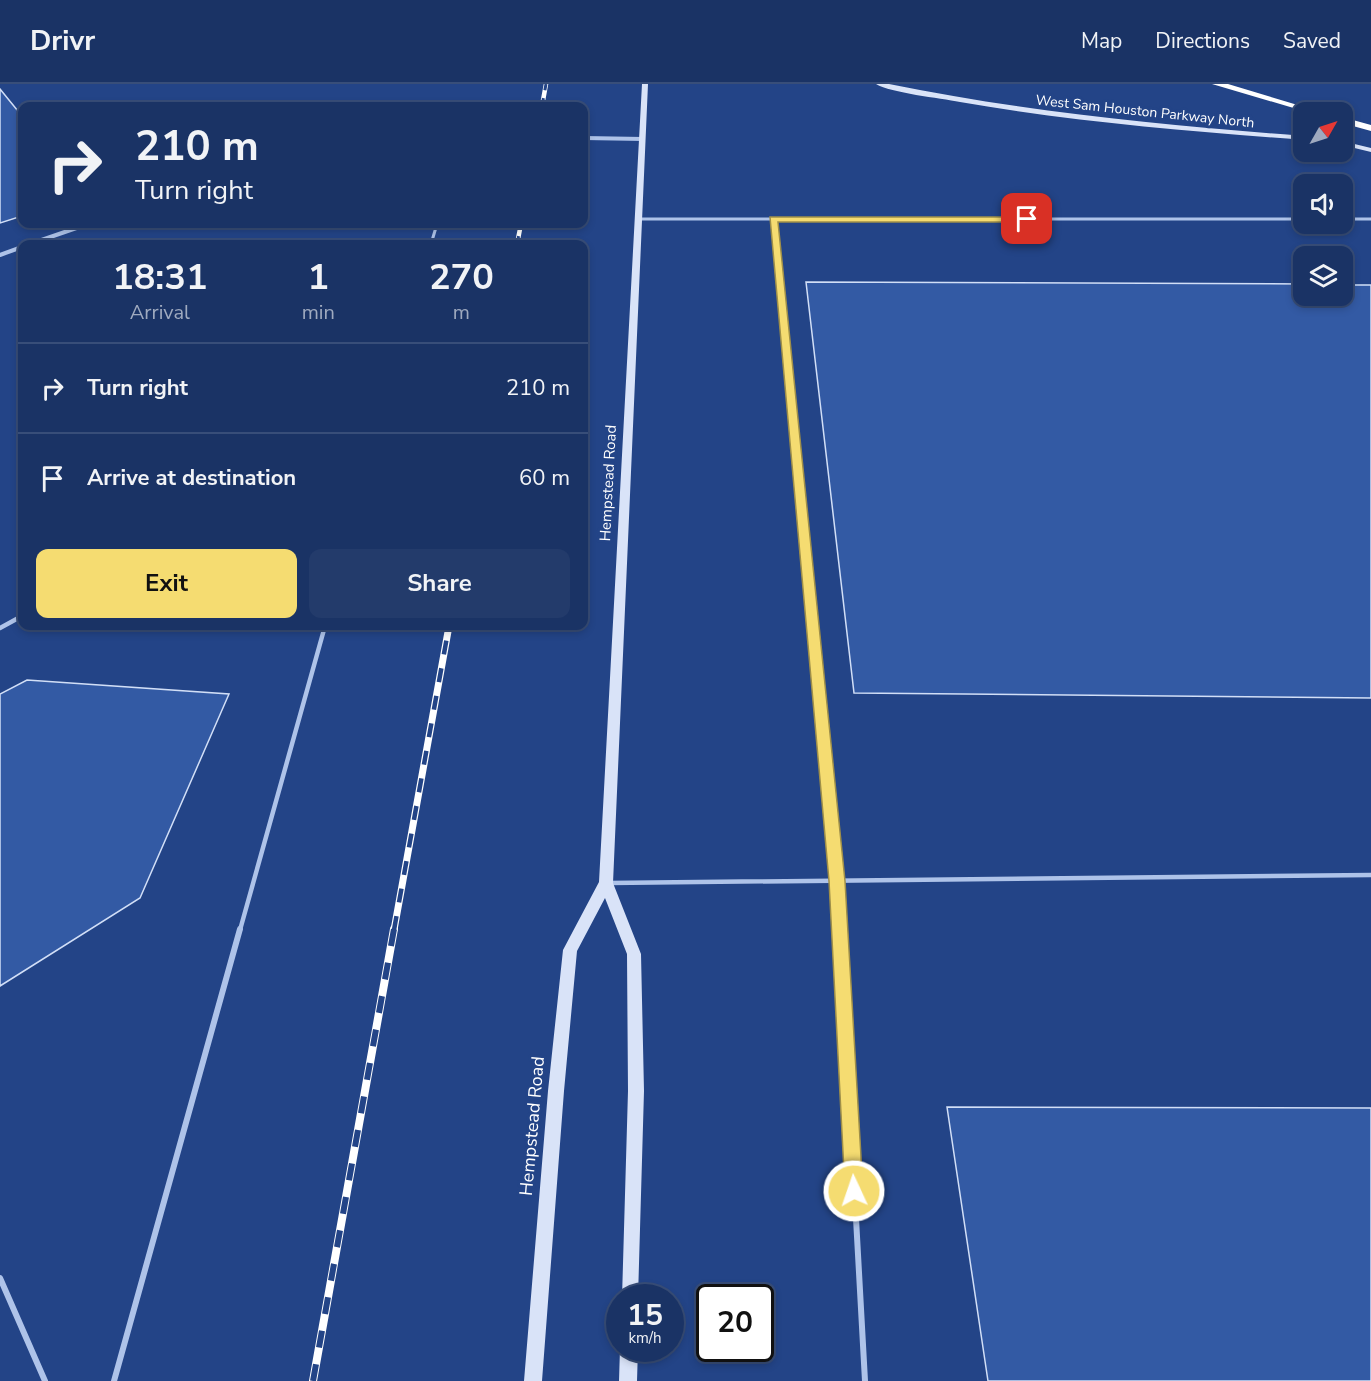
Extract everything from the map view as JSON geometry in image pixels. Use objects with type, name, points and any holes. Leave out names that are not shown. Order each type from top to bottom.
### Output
[{"type":"highway","points":[[1217,84],[1293,105]]},
{"type":"highway","points":[[1353,123],[1371,128]]},
{"type":"main road","name":"Hempstead Road","points":[[630,1284],[636,1091],[634,954],[606,883],[645,84]]},
{"type":"main road","name":"West Sam Houston Parkway North","points":[[879,84],[1011,109],[1150,126],[1293,137]]},
{"type":"main road","points":[[1353,143],[1371,144]]},
{"type":"main road","points":[[1353,145],[1371,150]]},
{"type":"main road","name":"Hempstead Road","points":[[534,1381],[556,1091],[570,950],[606,883]]},
{"type":"main road","points":[[628,1381],[629,1362]]},
{"type":"street","points":[[588,138],[643,139]]},
{"type":"street","points":[[42,240],[76,228]]},
{"type":"street","points":[[0,255],[18,248]]},
{"type":"lane","points":[[639,219],[1293,219]]},
{"type":"lane","points":[[773,219],[837,881],[865,1381]]},
{"type":"lane","points":[[1353,219],[1371,219]]},
{"type":"lane","points":[[0,628],[18,618]]},
{"type":"lane","points":[[114,1381],[324,630]]},
{"type":"lane","points":[[606,883],[1371,875]]},
{"type":"lane","points":[[0,1278],[45,1381]]},
{"type":"building","points":[[0,89],[18,111],[18,217],[0,223]]},
{"type":"building","points":[[806,282],[1293,284],[1293,306],[1353,306],[1353,285],[1371,285],[1371,698],[854,693]]},
{"type":"building","points":[[27,680],[229,694],[140,898],[0,986],[0,694]]},
{"type":"building","points":[[947,1107],[1371,1108],[1371,1381],[988,1381]]},
{"type":"railway","points":[[543,102],[546,84]]},
{"type":"railway","points":[[518,240],[520,228]]},
{"type":"railway","points":[[394,930],[448,630]]},
{"type":"railway","points":[[313,1381],[394,929]]},
{"type":"route","points":[[854,1191],[837,881],[773,219],[1027,219]]}]
